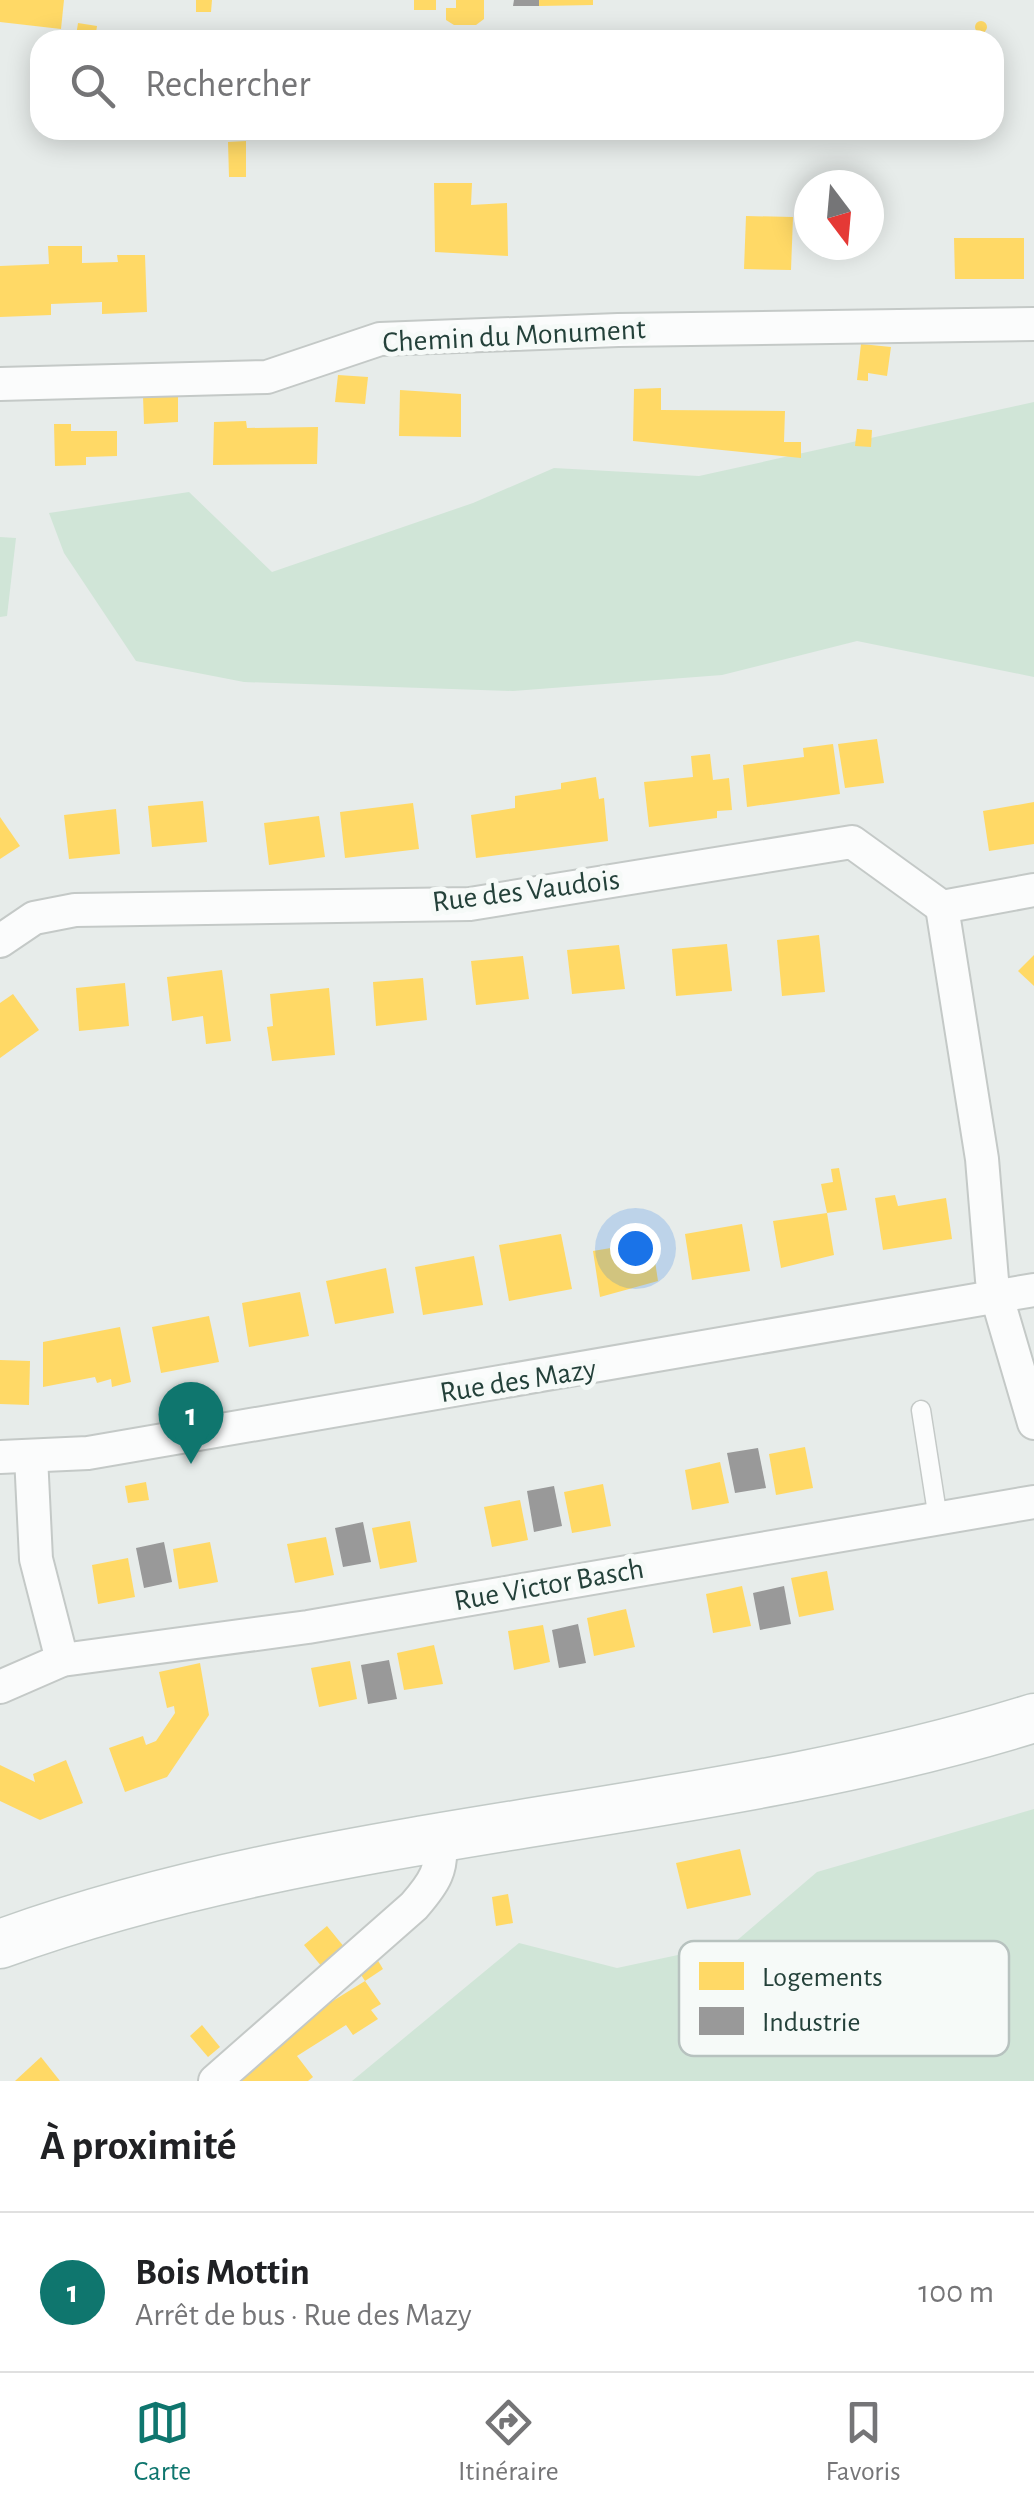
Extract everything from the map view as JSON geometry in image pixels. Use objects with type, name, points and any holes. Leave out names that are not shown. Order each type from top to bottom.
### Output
[{"type":"main road","points":[[0,1944],[71,1918],[246,1874],[550,1822],[942,1747],[1034,1718]]},
{"type":"street","name":"Chemin du Monument","points":[[0,384],[267,377],[380,339],[618,330],[1034,324]]},
{"type":"street","name":"Rue des Vaudois","points":[[0,941],[34,918],[75,910],[470,904],[852,842],[942,907]]},
{"type":"street","points":[[1034,890],[942,907],[982,1158],[992,1280],[1034,1423]]},
{"type":"street","name":"Rue des Mazy","points":[[15,1456],[88,1453],[634,1362],[1034,1290]]},
{"type":"street","points":[[15,1456],[62,1660]]},
{"type":"street","name":"Rue Victor Basch","points":[[0,1687],[62,1660],[308,1627],[1034,1502]]},
{"type":"street","points":[[215,2081],[414,1906],[436,1880],[442,1859],[439,1838]]},
{"type":"lane","points":[[921,1410],[938,1519]]},
{"type":"green space","points":[[1034,402],[1034,677],[857,641],[722,675],[513,691],[244,682],[136,661],[64,553],[49,513],[189,492],[272,572],[473,503],[554,468],[699,476]]},
{"type":"green space","points":[[0,537],[16,538],[7,616],[0,617]]},
{"type":"green space","points":[[1034,1809],[1034,2081],[352,2081],[519,1943],[617,1968],[679,1955],[679,2056],[1009,2056],[1009,1941],[736,1941],[817,1872]]},
{"type":"building: Logements","points":[[0,0],[64,0],[61,29],[0,22]]},
{"type":"building: Logements","points":[[196,0],[212,0],[211,12],[196,12]]},
{"type":"building: Logements","points":[[414,0],[436,0],[436,10],[414,10]]},
{"type":"building: Logements","points":[[456,0],[484,0],[484,19],[476,25],[454,25],[446,20],[446,8],[456,8]]},
{"type":"building: Logements","points":[[539,0],[593,0],[593,5],[539,6]]},
{"type":"building: Logements","points":[[976,22],[986,22],[986,30],[976,30]]},
{"type":"building: Logements","points":[[78,23],[97,26],[96,30],[77,30]]},
{"type":"building: Logements","points":[[246,141],[246,177],[229,177],[228,142]]},
{"type":"building: Logements","points":[[434,183],[472,183],[471,205],[507,203],[508,256],[435,252]]},
{"type":"building: Logements","points":[[746,216],[793,217],[791,270],[744,269]]},
{"type":"building: Logements","points":[[954,238],[1024,238],[1024,279],[955,279]]},
{"type":"building: Logements","points":[[48,246],[82,246],[82,263],[118,262],[117,255],[145,255],[147,312],[102,314],[102,302],[51,304],[51,315],[0,317],[0,266],[49,264]]},
{"type":"building: Logements","points":[[861,344],[891,347],[887,376],[868,373],[868,381],[857,380]]},
{"type":"building: Logements","points":[[338,375],[368,377],[365,404],[335,402]]},
{"type":"building: Logements","points":[[661,388],[661,410],[785,411],[784,442],[801,442],[801,458],[633,441],[634,389]]},
{"type":"building: Logements","points":[[400,390],[461,394],[461,437],[399,436]]},
{"type":"building: Logements","points":[[178,395],[178,422],[144,424],[143,396]]},
{"type":"building: Logements","points":[[246,421],[247,428],[318,427],[317,464],[213,465],[214,422]]},
{"type":"building: Logements","points":[[54,424],[71,424],[71,431],[117,431],[117,456],[86,457],[86,465],[55,466]]},
{"type":"building: Logements","points":[[857,429],[872,430],[871,447],[855,446]]},
{"type":"building: Logements","points":[[877,739],[884,783],[845,788],[838,744]]},
{"type":"building: Logements","points":[[833,744],[840,794],[747,807],[743,765],[804,757],[803,748]]},
{"type":"building: Logements","points":[[710,754],[713,780],[729,778],[732,810],[717,811],[717,818],[649,827],[644,782],[693,777],[691,756]]},
{"type":"building: Logements","points":[[596,777],[599,799],[604,798],[608,841],[476,858],[471,815],[515,808],[515,796],[561,789],[561,783]]},
{"type":"building: Logements","points":[[203,801],[207,842],[152,847],[148,806]]},
{"type":"building: Logements","points":[[1034,802],[1034,844],[989,851],[983,811]]},
{"type":"building: Logements","points":[[413,803],[419,849],[345,858],[340,812]]},
{"type":"building: Logements","points":[[116,809],[120,854],[69,859],[64,815]]},
{"type":"building: Logements","points":[[319,816],[325,857],[269,865],[264,823]]},
{"type":"building: Logements","points":[[0,817],[20,846],[0,859]]},
{"type":"building: Logements","points":[[819,935],[825,992],[782,996],[777,940]]},
{"type":"building: Logements","points":[[727,944],[732,991],[676,996],[672,949]]},
{"type":"building: Logements","points":[[619,945],[625,989],[572,994],[567,950]]},
{"type":"building: Logements","points":[[1034,955],[1034,986],[1018,971]]},
{"type":"building: Logements","points":[[523,956],[529,999],[476,1005],[471,961]]},
{"type":"building: Logements","points":[[222,970],[231,1041],[206,1044],[203,1016],[172,1021],[167,977]]},
{"type":"building: Logements","points":[[423,978],[427,1020],[376,1026],[373,982]]},
{"type":"building: Logements","points":[[125,983],[129,1026],[79,1031],[76,988]]},
{"type":"building: Logements","points":[[329,988],[335,1055],[272,1061],[267,1027],[273,1026],[270,994]]},
{"type":"building: Logements","points":[[13,994],[39,1030],[0,1058],[0,1003]]},
{"type":"building: Logements","points":[[839,1168],[847,1210],[827,1213],[821,1184],[833,1182],[831,1169]]},
{"type":"building: Logements","points":[[895,1195],[898,1206],[946,1198],[952,1239],[883,1250],[875,1198]]},
{"type":"building: Logements","points":[[827,1213],[834,1255],[781,1268],[773,1221]]},
{"type":"building: Logements","points":[[742,1224],[750,1271],[692,1280],[685,1234]]},
{"type":"building: Logements","points":[[561,1234],[572,1289],[509,1301],[499,1245]]},
{"type":"building: Logements","points":[[652,1241],[658,1281],[600,1297],[593,1251]]},
{"type":"building: Logements","points":[[474,1256],[483,1305],[423,1315],[415,1267]]},
{"type":"building: Logements","points":[[386,1268],[394,1313],[335,1324],[326,1281]]},
{"type":"building: Logements","points":[[300,1292],[309,1336],[249,1347],[242,1303]]},
{"type":"building: Logements","points":[[209,1316],[219,1362],[161,1373],[152,1327]]},
{"type":"building: Logements","points":[[120,1327],[131,1382],[112,1387],[111,1379],[97,1383],[95,1377],[43,1387],[43,1342]]},
{"type":"building: Logements","points":[[0,1360],[30,1361],[29,1405],[0,1404]]},
{"type":"building: Logements","points":[[805,1447],[813,1488],[776,1495],[769,1454]]},
{"type":"building: Logements","points":[[720,1462],[729,1503],[692,1510],[685,1470]]},
{"type":"building: Logements","points":[[146,1482],[149,1500],[128,1503],[125,1486]]},
{"type":"building: Logements","points":[[603,1484],[611,1526],[572,1533],[564,1492]]},
{"type":"building: Logements","points":[[520,1500],[528,1540],[492,1547],[484,1507]]},
{"type":"building: Logements","points":[[410,1521],[417,1562],[380,1569],[372,1528]]},
{"type":"building: Logements","points":[[326,1537],[334,1575],[295,1583],[287,1544]]},
{"type":"building: Logements","points":[[210,1542],[218,1582],[179,1589],[173,1549]]},
{"type":"building: Logements","points":[[128,1558],[135,1597],[98,1604],[92,1565]]},
{"type":"building: Logements","points":[[827,1571],[834,1610],[799,1617],[791,1578]]},
{"type":"building: Logements","points":[[742,1586],[751,1626],[713,1633],[706,1594]]},
{"type":"building: Logements","points":[[626,1609],[635,1647],[594,1656],[587,1618]]},
{"type":"building: Logements","points":[[543,1625],[550,1662],[514,1670],[508,1631]]},
{"type":"building: Logements","points":[[434,1645],[443,1684],[404,1690],[397,1653]]},
{"type":"building: Logements","points":[[350,1661],[357,1699],[319,1707],[311,1668]]},
{"type":"building: Logements","points":[[200,1663],[209,1715],[167,1777],[125,1792],[109,1748],[143,1736],[146,1745],[156,1741],[175,1713],[174,1706],[167,1708],[159,1672]]},
{"type":"building: Logements","points":[[66,1760],[83,1803],[40,1820],[0,1801],[0,1765],[35,1782],[33,1774]]},
{"type":"building: Logements","points":[[740,1849],[751,1895],[687,1909],[676,1863]]},
{"type":"building: Logements","points":[[508,1894],[513,1923],[496,1926],[492,1897]]},
{"type":"building: Logements","points":[[327,1926],[345,1948],[322,1967],[304,1945]]},
{"type":"building: Logements","points":[[377,1959],[383,1969],[365,1981],[358,1970]]},
{"type":"building: Logements","points":[[365,1981],[381,2004],[371,2010],[378,2019],[353,2035],[346,2025],[297,2056],[313,2077],[308,2081],[228,2081],[278,2035]]},
{"type":"building: Logements","points":[[202,2025],[220,2047],[208,2057],[190,2036]]},
{"type":"building: Logements","points":[[41,2057],[60,2081],[15,2081]]},
{"type":"building: Industrie","points":[[514,0],[539,0],[539,6],[513,6]]},
{"type":"building: Industrie","points":[[758,1448],[766,1488],[735,1493],[727,1453]]},
{"type":"building: Industrie","points":[[554,1486],[562,1526],[534,1532],[527,1491]]},
{"type":"building: Industrie","points":[[363,1522],[371,1562],[343,1567],[335,1528]]},
{"type":"building: Industrie","points":[[164,1542],[172,1582],[144,1588],[136,1548]]},
{"type":"building: Industrie","points":[[784,1586],[791,1624],[760,1630],[753,1593]]},
{"type":"building: Industrie","points":[[578,1624],[586,1663],[559,1668],[552,1630]]},
{"type":"building: Industrie","points":[[389,1660],[397,1699],[368,1704],[361,1665]]},
{"type":"place","name":"Bois Mottin","points":[[191,1464]]}]
